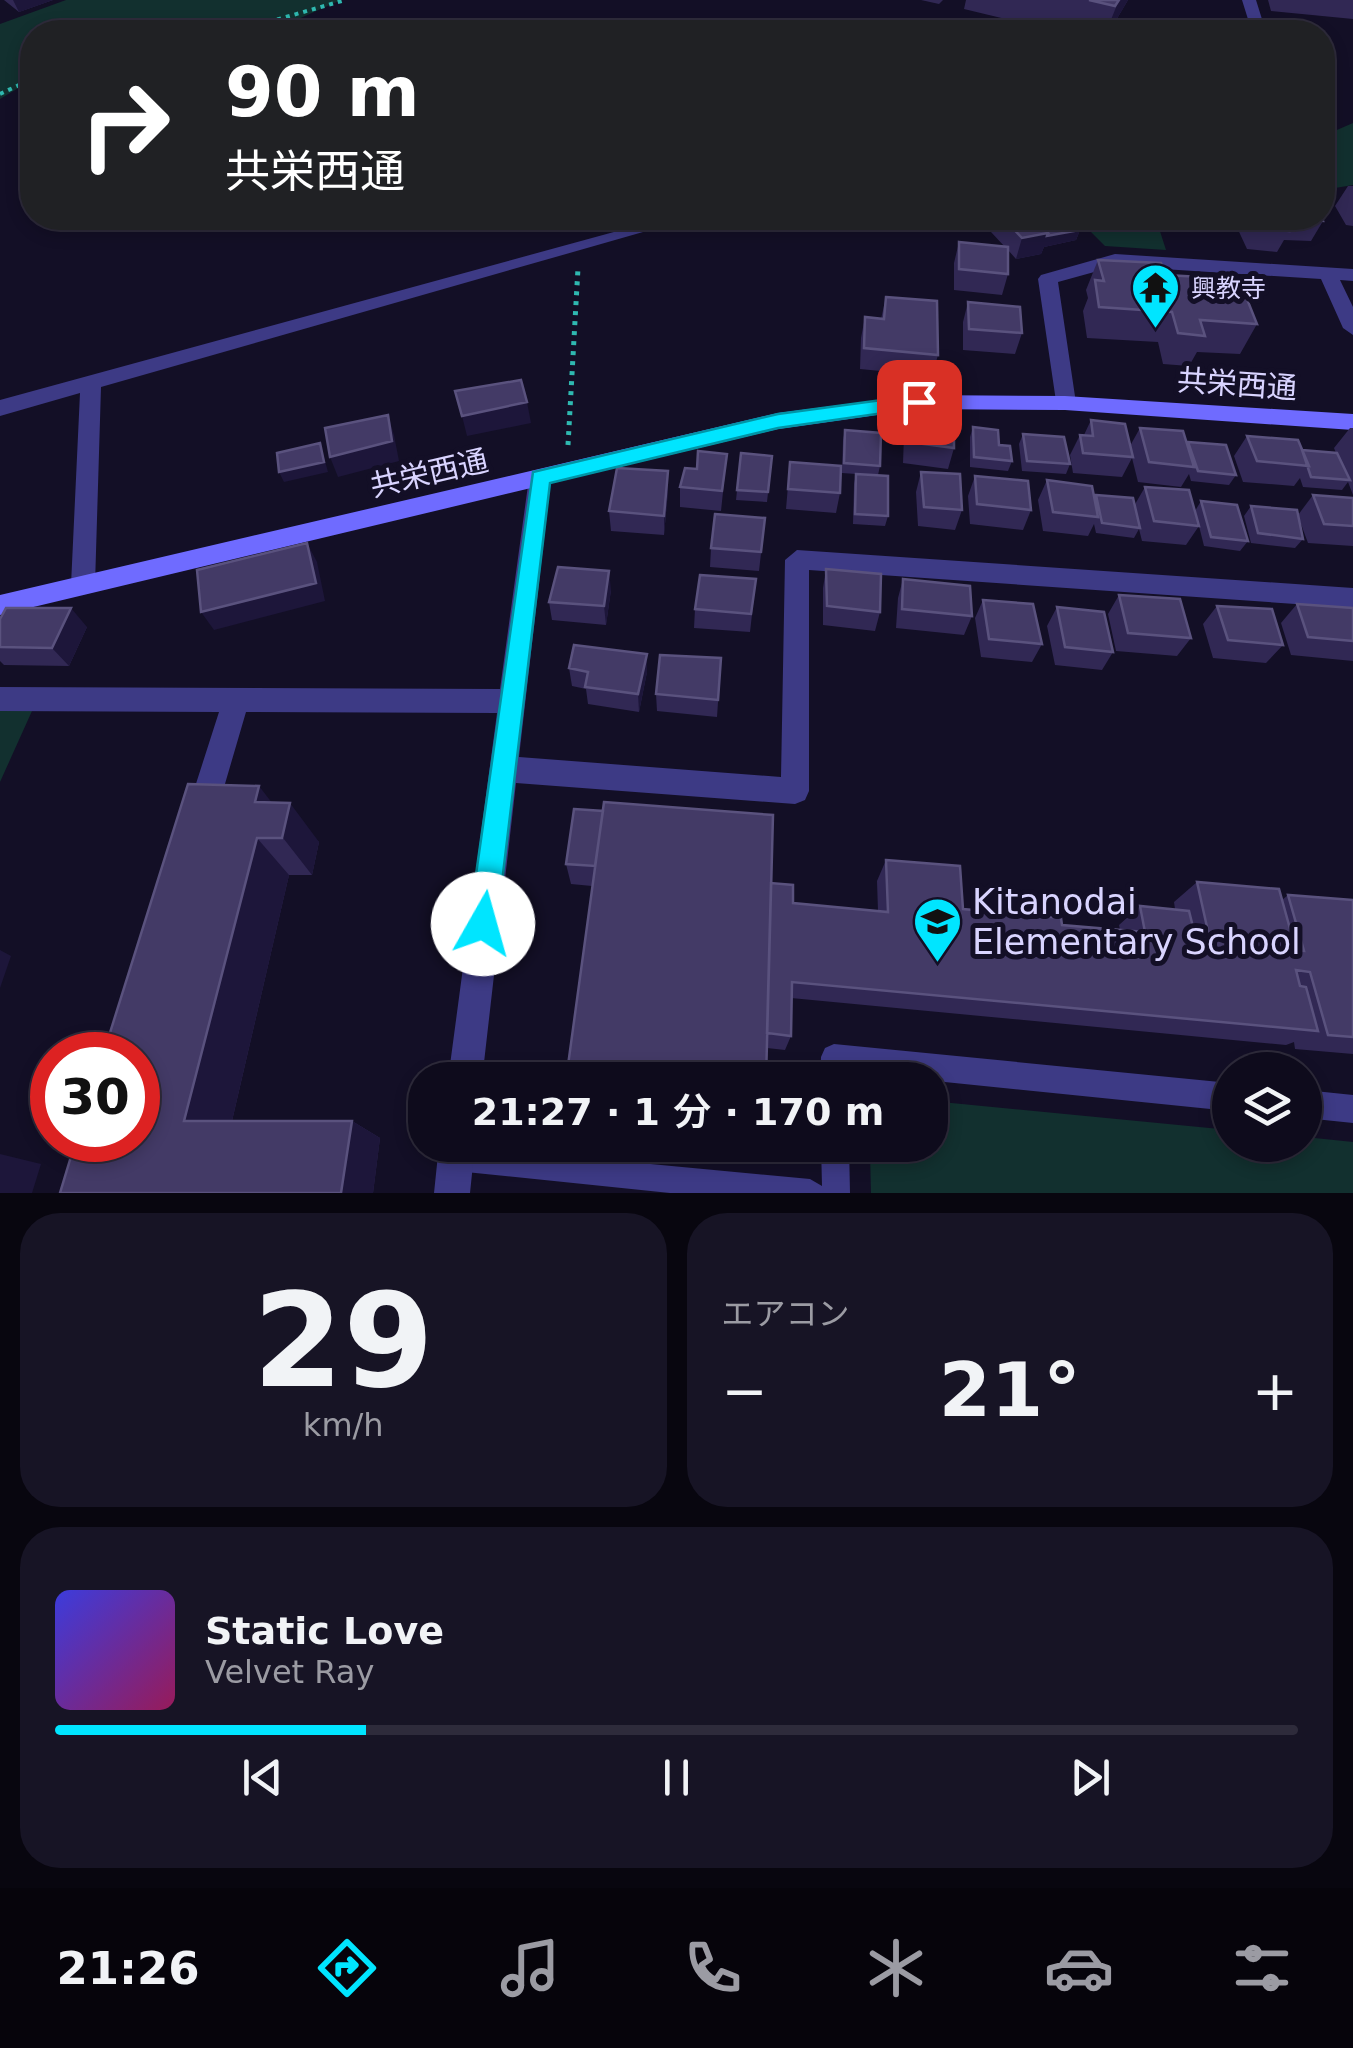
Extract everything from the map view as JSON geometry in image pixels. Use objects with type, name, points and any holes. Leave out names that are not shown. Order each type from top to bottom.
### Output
[{"type":"street","points":[[0,408],[639,230]]},
{"type":"street","points":[[1065,403],[1048,280],[1115,260],[1353,275]]},
{"type":"street","points":[[1328,274],[1353,328]]},
{"type":"street","points":[[83,585],[91,383]]},
{"type":"street","name":"共栄西通","points":[[0,605],[796,418],[919,402],[1065,403],[1353,422]]},
{"type":"street","points":[[467,1062],[511,701],[554,475]]},
{"type":"street","points":[[502,769],[794,791],[797,560],[1353,598]]},
{"type":"street","points":[[0,699],[511,701]]},
{"type":"street","points":[[190,849],[236,699]]},
{"type":"street","points":[[452,1193],[456,1162]]},
{"type":"lane","points":[[834,1062],[834,1057],[884,1062]]},
{"type":"lane","points":[[948,1069],[1212,1095]]},
{"type":"lane","points":[[1322,1106],[1353,1109]]},
{"type":"lane","points":[[549,1162],[810,1193]]},
{"type":"lane","points":[[835,1162],[836,1193]]},
{"type":"path","points":[[276,20],[345,0]]},
{"type":"path","points":[[554,475],[580,246]]},
{"type":"green space","points":[[66,0],[341,0],[296,20],[20,20],[20,87],[0,99],[0,24]]},
{"type":"green space","points":[[1353,123],[1353,185],[1335,188],[1335,131]]},
{"type":"green space","points":[[1089,230],[1160,230],[1166,250],[1105,246]]},
{"type":"green space","points":[[0,699],[32,711],[0,782]]},
{"type":"green space","points":[[948,1103],[1212,1128],[1212,1162],[1322,1162],[1322,1139],[1353,1142],[1353,1193],[871,1193],[870,1162],[948,1162]]},
{"type":"building","points":[[1089,0],[1119,0],[1115,6]]},
{"type":"building","points":[[1014,230],[1048,233],[1022,238]]},
{"type":"building","points":[[1045,230],[1080,230],[1047,236]]},
{"type":"building","points":[[959,242],[1008,247],[1008,274],[959,269]]},
{"type":"building","points":[[1098,260],[1161,263],[1165,275],[1239,279],[1257,324],[1200,320],[1205,336],[1178,333],[1172,312],[1099,307],[1095,280],[1104,281]]},
{"type":"building","points":[[886,297],[937,301],[938,355],[864,348],[865,317],[884,319]]},
{"type":"building","points":[[968,302],[1020,307],[1022,333],[969,329]]},
{"type":"building","points":[[521,380],[527,402],[462,416],[455,391]]},
{"type":"building","points":[[388,415],[392,441],[330,457],[325,428]]},
{"type":"building","points":[[909,415],[954,419],[954,448],[908,442]]},
{"type":"building","points":[[1091,420],[1125,424],[1133,457],[1083,453],[1080,435],[1093,436]]},
{"type":"building","points":[[973,427],[998,430],[999,445],[1010,446],[1012,461],[974,457]]},
{"type":"building","points":[[1140,428],[1183,431],[1194,467],[1149,462]]},
{"type":"building","points":[[845,430],[881,433],[880,466],[844,463]]},
{"type":"building","points":[[1023,434],[1064,437],[1070,464],[1027,461]]},
{"type":"building","points":[[1247,436],[1298,440],[1309,466],[1257,461]]},
{"type":"building","points":[[1188,442],[1226,445],[1236,475],[1198,471]]},
{"type":"building","points":[[320,443],[324,462],[279,472],[277,453]]},
{"type":"building","points":[[1302,450],[1337,453],[1350,480],[1311,477]]},
{"type":"building","points":[[698,451],[727,454],[722,491],[680,487],[685,468],[697,469]]},
{"type":"building","points":[[741,453],[772,456],[768,492],[737,490]]},
{"type":"building","points":[[790,462],[841,466],[840,493],[788,489]]},
{"type":"building","points":[[617,468],[668,471],[664,516],[609,511]]},
{"type":"building","points":[[921,472],[960,474],[962,510],[924,507]]},
{"type":"building","points":[[856,474],[888,476],[888,516],[855,514]]},
{"type":"building","points":[[975,476],[1028,481],[1031,510],[977,504]]},
{"type":"building","points":[[1047,480],[1092,486],[1098,517],[1053,512]]},
{"type":"building","points":[[1145,487],[1189,490],[1199,526],[1154,521]]},
{"type":"building","points":[[1096,495],[1133,498],[1140,528],[1102,523]]},
{"type":"building","points":[[1313,495],[1353,498],[1353,526],[1324,524]]},
{"type":"building","points":[[1201,501],[1237,505],[1248,541],[1211,537]]},
{"type":"building","points":[[1251,506],[1297,510],[1303,539],[1258,533]]},
{"type":"building","points":[[715,514],[765,518],[761,552],[711,548]]},
{"type":"building","points":[[307,543],[316,583],[201,612],[197,570]]},
{"type":"building","points":[[558,567],[609,571],[604,606],[549,602]]},
{"type":"building","points":[[826,569],[881,574],[880,612],[827,606]]},
{"type":"building","points":[[700,575],[756,579],[751,614],[695,609]]},
{"type":"building","points":[[903,579],[970,586],[972,616],[902,609]]},
{"type":"building","points":[[1119,595],[1180,599],[1191,638],[1128,633]]},
{"type":"building","points":[[983,600],[1033,604],[1042,644],[989,639]]},
{"type":"building","points":[[1297,604],[1353,608],[1353,641],[1308,637]]},
{"type":"building","points":[[1217,606],[1272,609],[1283,645],[1228,640]]},
{"type":"building","points":[[1057,607],[1104,612],[1113,652],[1065,647]]},
{"type":"building","points":[[6,608],[71,608],[52,648],[0,647],[0,619]]},
{"type":"building","points":[[574,645],[647,654],[638,694],[585,687],[588,672],[569,668]]},
{"type":"building","points":[[660,655],[721,658],[718,700],[656,694]]},
{"type":"building","points":[[188,784],[259,786],[255,802],[290,803],[282,838],[257,838],[184,1121],[352,1121],[341,1193],[60,1193],[69,1162],[160,1162],[160,1032],[110,1032]]},
{"type":"building","points":[[604,802],[773,815],[766,1062],[568,1062]]},
{"type":"building","points":[[574,809],[603,811],[595,866],[566,864]]},
{"type":"building","points":[[886,860],[960,866],[963,909],[1061,918],[1062,925],[1145,932],[1140,906],[1189,911],[1195,935],[1209,936],[1197,882],[1279,889],[1292,936],[1286,936],[1290,950],[1304,951],[1288,895],[1353,900],[1353,1037],[1328,1035],[1310,972],[1296,970],[1300,986],[1306,987],[1318,1031],[792,982],[791,1036],[767,1033],[771,883],[793,885],[793,903],[888,912]]},
{"type":"place","name":"興教寺","points":[[1156,330]]},
{"type":"place","name":"Kitanodai Elementary School","points":[[937,964]]},
{"type":"route","points":[[483,924],[540,478],[778,421],[919,402]]}]
